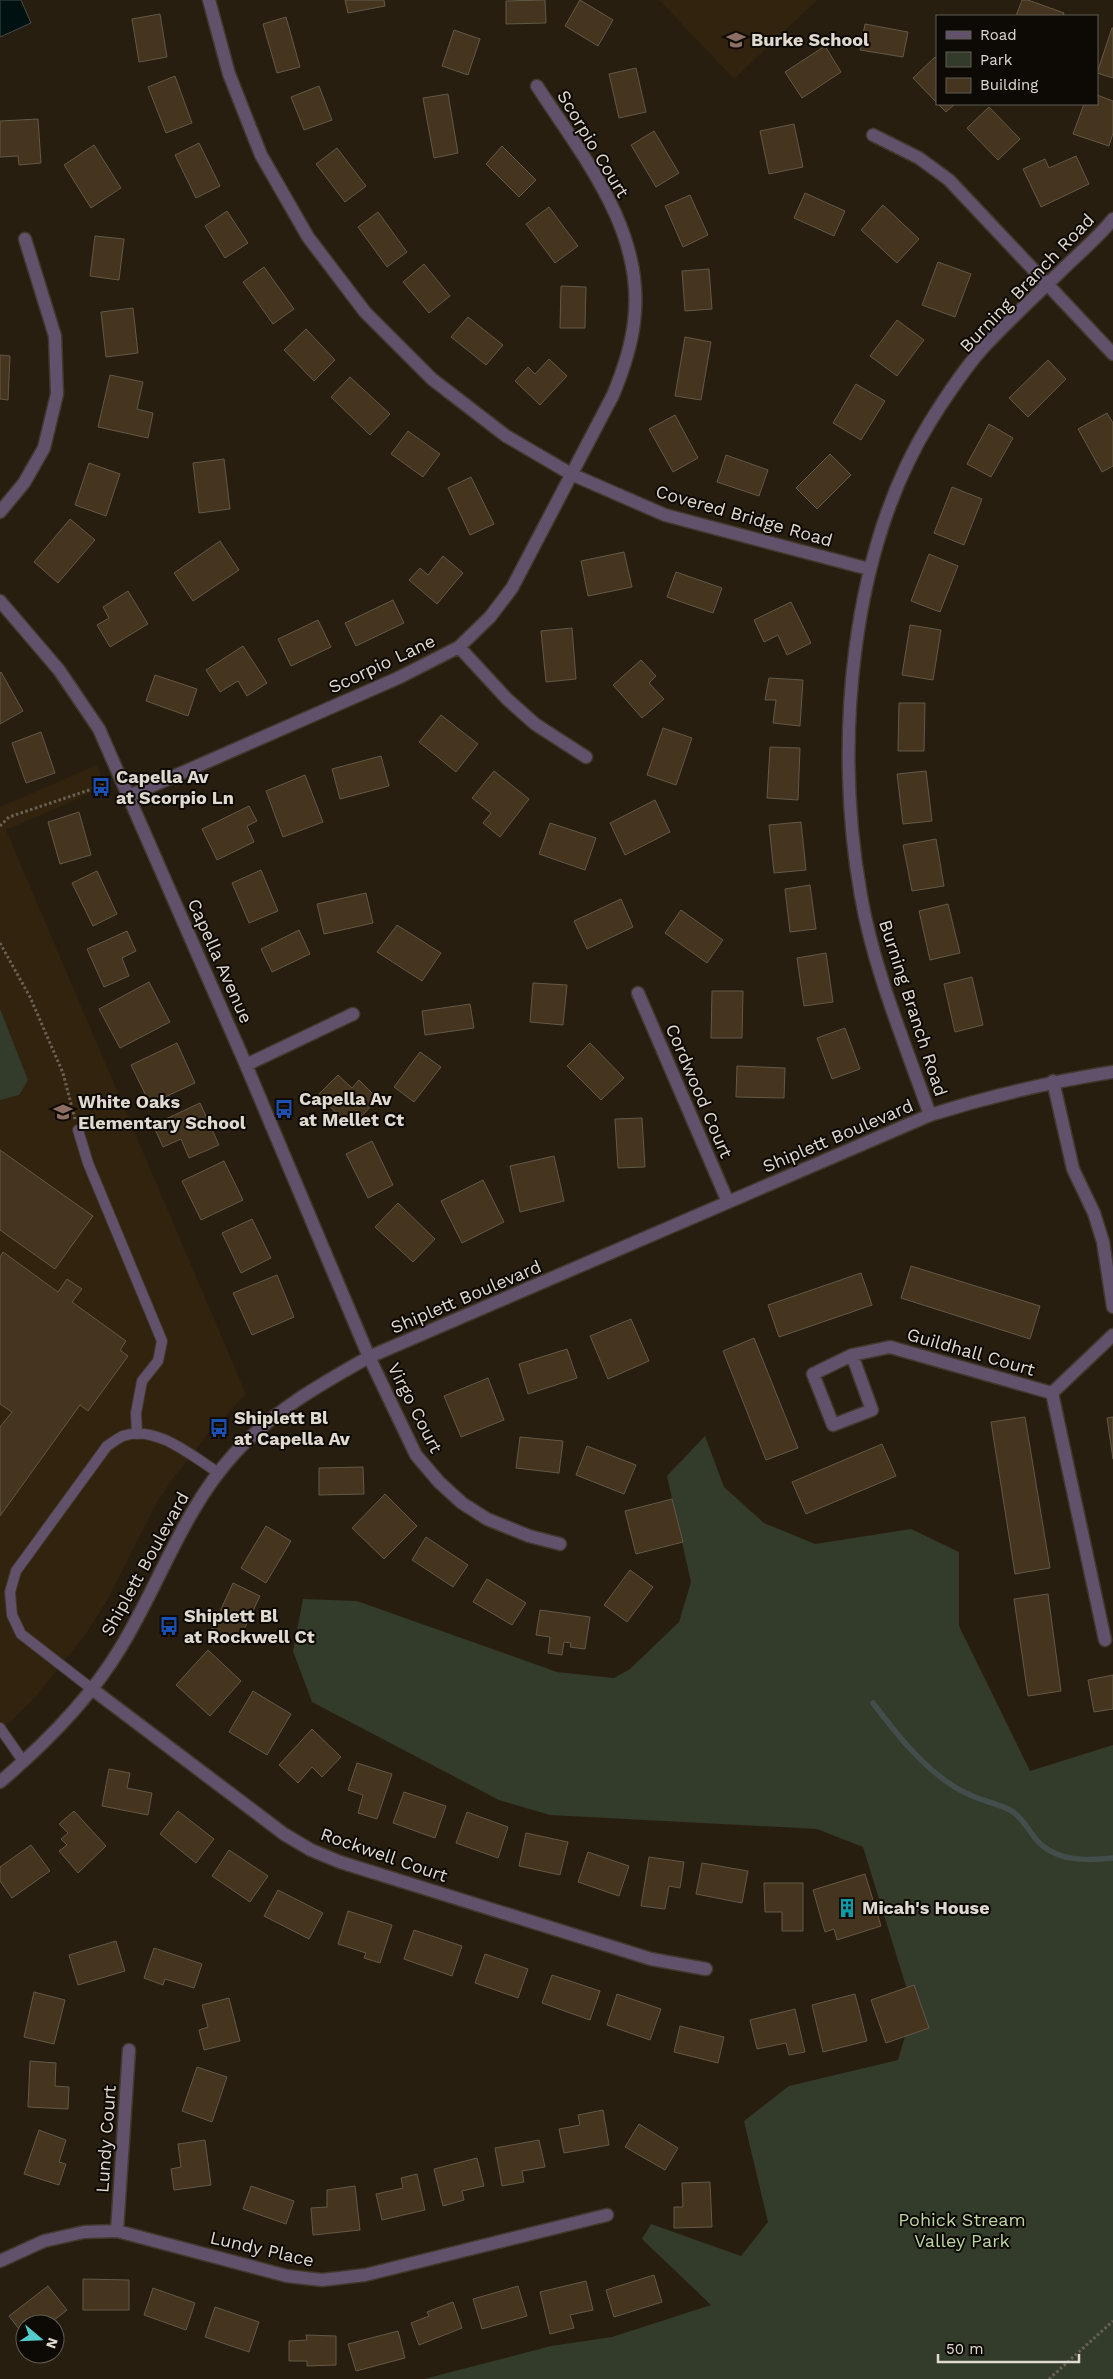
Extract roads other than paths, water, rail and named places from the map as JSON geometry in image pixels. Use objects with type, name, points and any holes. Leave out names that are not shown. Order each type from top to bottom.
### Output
[{"type":"street","name":"Covered Bridge Road","points":[[209,0],[229,74],[261,155],[308,237],[359,305],[432,379],[506,436],[572,474],[665,515],[869,569]]},
{"type":"street","name":"Scorpio Court","points":[[537,86],[602,184],[627,242],[634,281],[634,321],[626,363],[613,395],[572,474]]},
{"type":"street","points":[[873,135],[919,158],[949,180],[1113,354]]},
{"type":"street","name":"Burning Branch Road","points":[[930,1115],[875,958],[861,897],[852,834],[848,754],[850,691],[869,569],[896,489],[930,422],[981,351],[1113,218]]},
{"type":"street","points":[[0,512],[24,484],[44,448],[58,394],[55,336],[25,239]]},
{"type":"street","name":"Scorpio Lane","points":[[129,796],[398,678],[459,647],[490,617],[512,588],[572,474]]},
{"type":"street","name":"Capella Avenue","points":[[0,601],[59,670],[87,708],[99,729],[246,1065],[369,1357]]},
{"type":"street","points":[[459,647],[507,699],[535,724],[586,757]]},
{"type":"street","name":"Cordwood Court","points":[[638,993],[728,1202]]},
{"type":"street","points":[[246,1065],[353,1014]]},
{"type":"street","name":"Shiplett Boulevard","points":[[0,1782],[92,1690],[120,1648],[188,1518],[234,1454],[264,1424],[306,1392],[369,1357],[930,1115],[982,1099],[1053,1082],[1113,1072]]},
{"type":"street","points":[[1053,1082],[1073,1169],[1094,1213],[1103,1242],[1113,1307]]},
{"type":"street","points":[[1105,1640],[1052,1394],[1113,1336]]},
{"type":"street","name":"Guildhall Court","points":[[852,1355],[872,1410],[833,1425],[813,1374],[852,1355],[890,1346],[1052,1394]]},
{"type":"street","name":"Virgo Court","points":[[369,1357],[416,1455],[439,1482],[462,1503],[486,1519],[529,1536],[560,1544]]},
{"type":"street","name":"Rockwell Court","points":[[92,1690],[284,1834],[311,1850],[340,1862],[651,1959],[706,1969]]},
{"type":"street","name":"Lundy Court","points":[[117,2231],[129,2050]]},
{"type":"street","name":"Lundy Place","points":[[0,2261],[44,2241],[84,2232],[117,2231],[287,2276],[322,2280],[365,2275],[607,2215]]},
{"type":"lane","points":[[78,1130],[88,1163],[162,1341],[158,1361],[142,1381],[136,1413],[137,1434]]},
{"type":"lane","points":[[92,1690],[20,1634],[12,1615],[10,1592],[16,1571],[107,1446],[123,1436],[143,1433],[166,1441],[219,1474]]},
{"type":"lane","points":[[0,1728],[23,1761]]},
{"type":"waterway","points":[[873,1703],[915,1754],[940,1777],[968,1794],[1014,1813],[1021,1819],[1035,1838],[1052,1852],[1071,1858],[1093,1860],[1113,1858]]},
{"type":"place","name":"Burke School","points":[[736,40]]},
{"type":"place","name":"Capella Av at Scorpio Ln","points":[[101,787]]},
{"type":"place","name":"Capella Av at Mellet Ct","points":[[284,1109]]},
{"type":"place","name":"White Oaks Elementary School","points":[[63,1112]]},
{"type":"place","name":"Shiplett Bl at Capella Av","points":[[219,1428]]},
{"type":"place","name":"Shiplett Bl at Rockwell Ct","points":[[169,1626]]},
{"type":"place","name":"Micah's House","points":[[847,1908]]},
{"type":"park label","name":"Pohick Stream Valley Park","points":[[962,2230]]}]
